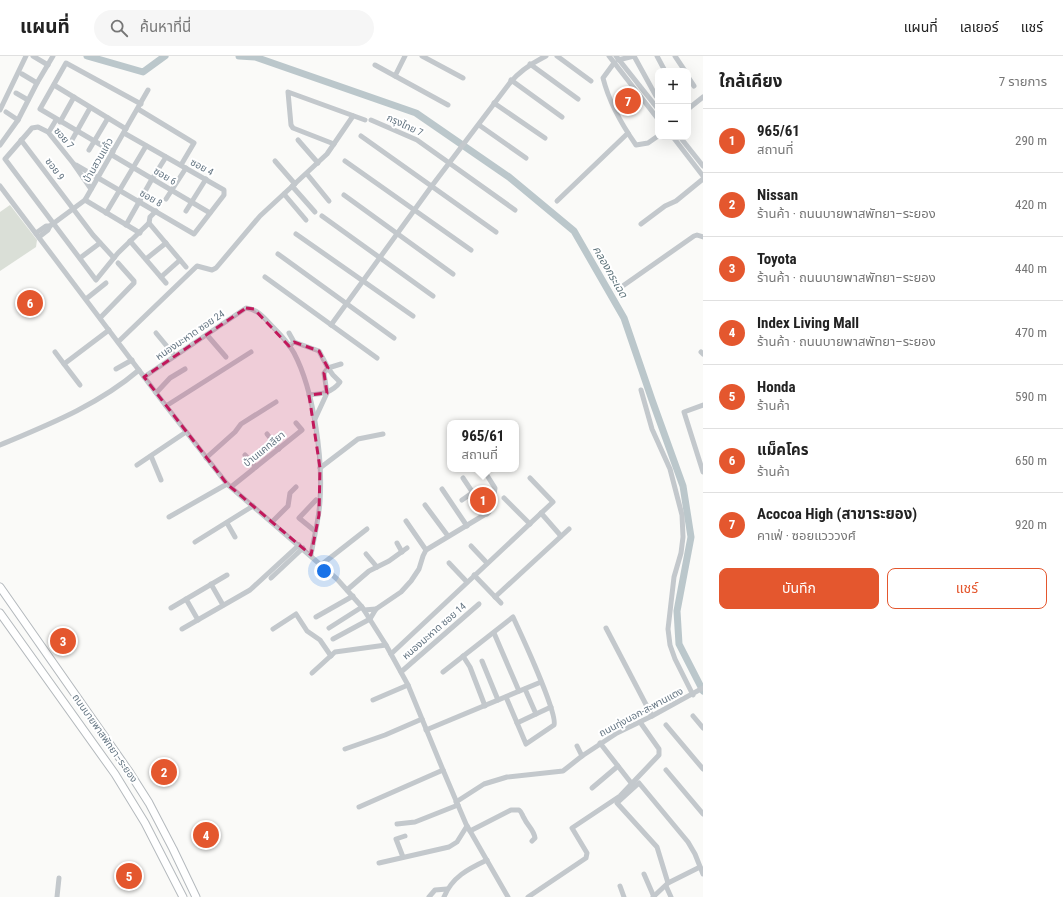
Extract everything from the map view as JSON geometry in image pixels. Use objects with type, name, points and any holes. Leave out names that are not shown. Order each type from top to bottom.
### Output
[{"type":"highway","name":"ถนนบายพาสพัทยา–ระยอง","points":[[0,587],[128,770],[149,803],[196,897]]},
{"type":"highway","name":"ถนนบายพาสพัทยา–ระยอง","points":[[0,613],[115,774],[145,823],[183,897]]},
{"type":"street","points":[[0,110],[26,56]]},
{"type":"street","points":[[33,56],[48,65]]},
{"type":"street","points":[[0,145],[18,120],[53,56]]},
{"type":"street","points":[[394,76],[405,56]]},
{"type":"street","points":[[422,56],[464,78]]},
{"type":"street","points":[[331,325],[414,210],[479,125],[511,80],[530,64],[546,56]]},
{"type":"street","points":[[557,56],[591,81]]},
{"type":"street","points":[[609,56],[616,60],[655,106]]},
{"type":"street","points":[[655,94],[634,56],[616,60],[603,78],[608,94],[628,133],[636,145],[648,143],[655,138]]},
{"type":"street","points":[[657,56],[663,68]]},
{"type":"street","points":[[676,56],[683,68]]},
{"type":"street","points":[[616,60],[655,115]]},
{"type":"street","points":[[54,85],[66,63],[141,104]]},
{"type":"street","points":[[530,64],[578,100]]},
{"type":"street","points":[[375,65],[448,105]]},
{"type":"street","points":[[22,74],[37,83]]},
{"type":"street","points":[[511,80],[562,117]]},
{"type":"street","points":[[691,82],[694,86]]},
{"type":"street","name":"ซอย 4","points":[[54,85],[108,118],[146,146],[223,188],[225,191],[224,195],[194,234]]},
{"type":"street","name":"ซอย 6","points":[[54,85],[40,109],[94,141],[133,168],[210,213]]},
{"type":"street","name":"บ้านสวนแก้ว","points":[[37,235],[46,226],[52,225],[85,200],[148,90]]},
{"type":"street","name":"กรุงไทย 7","points":[[334,144],[293,128],[291,125],[288,92],[368,120],[417,140],[515,210]]},
{"type":"street","points":[[16,93],[28,100]]},
{"type":"street","points":[[691,107],[703,97]]},
{"type":"street","points":[[50,130],[74,98]]},
{"type":"street","points":[[494,103],[545,138]]},
{"type":"street","points":[[72,140],[90,108]]},
{"type":"street","points":[[138,109],[194,143],[184,167],[172,191],[166,199]]},
{"type":"street","points":[[6,112],[18,120]]},
{"type":"street","points":[[118,342],[197,266],[212,270],[216,268],[260,216],[327,154],[353,116]]},
{"type":"street","points":[[88,150],[108,118]]},
{"type":"street","points":[[479,125],[526,158]]},
{"type":"street","name":"ซอย 7","points":[[52,225],[5,159],[32,128],[38,127],[48,132],[92,189]]},
{"type":"street","points":[[557,201],[628,133]]},
{"type":"street","points":[[361,136],[496,232]]},
{"type":"street","name":"ซอย 9","points":[[21,140],[100,243],[114,258]]},
{"type":"street","points":[[298,140],[318,163]]},
{"type":"street","points":[[641,224],[665,206],[676,200],[703,177],[675,140]]},
{"type":"street","points":[[682,140],[703,166]]},
{"type":"street","points":[[106,213],[146,146]]},
{"type":"street","points":[[126,225],[166,157]]},
{"type":"street","points":[[345,161],[471,250]]},
{"type":"street","points":[[275,162],[316,212]]},
{"type":"street","name":"ซอย 7","points":[[73,163],[98,177]]},
{"type":"street","points":[[307,174],[329,200]]},
{"type":"street","name":"ซอย 8","points":[[98,177],[194,234]]},
{"type":"street","points":[[186,211],[206,179]]},
{"type":"street","points":[[0,186],[156,393],[206,458],[229,485],[338,579],[363,609],[386,645],[408,685],[457,804],[508,897]]},
{"type":"street","points":[[284,194],[306,220]]},
{"type":"street","points":[[344,195],[453,274]]},
{"type":"street","points":[[85,200],[140,234]]},
{"type":"street","points":[[52,225],[80,258],[96,280],[130,241],[140,234],[149,223],[150,217],[156,211]]},
{"type":"street","points":[[322,216],[433,296]]},
{"type":"street","points":[[149,223],[186,267]]},
{"type":"street","points":[[296,234],[413,316]]},
{"type":"street","points":[[617,290],[694,236],[697,235],[703,237]]},
{"type":"street","points":[[130,241],[166,283]]},
{"type":"street","points":[[80,258],[100,243]]},
{"type":"street","points":[[146,259],[166,243]]},
{"type":"street","points":[[278,254],[394,338]]},
{"type":"street","points":[[161,277],[180,260]]},
{"type":"street","points":[[100,318],[134,283],[134,281],[118,263]]},
{"type":"street","points":[[265,277],[377,358]]},
{"type":"street","points":[[86,299],[106,283]]},
{"type":"street","name":"หนองมะหาด ซอย 24","points":[[144,377],[246,308],[254,309],[292,344]]},
{"type":"street","points":[[64,364],[109,330]]},
{"type":"street","points":[[156,333],[175,356]]},
{"type":"street","points":[[289,333],[294,353],[309,395],[315,419],[320,468],[320,499],[311,555]]},
{"type":"street","points":[[207,334],[226,358]]},
{"type":"street","points":[[292,344],[319,351],[328,368],[340,382],[335,388],[327,393],[309,395]]},
{"type":"street","points":[[55,352],[80,385]]},
{"type":"street","points":[[166,406],[251,352]]},
{"type":"street","points":[[116,369],[132,360]]},
{"type":"street","points":[[315,419],[327,393],[324,372],[328,368],[341,364]]},
{"type":"street","points":[[156,393],[170,378],[185,369]]},
{"type":"street","points":[[0,445],[75,412],[103,397],[139,370]]},
{"type":"street","points":[[641,390],[652,429],[670,469],[682,515],[683,537],[681,553],[674,577],[668,629],[670,646],[675,659],[694,694]]},
{"type":"street","points":[[206,458],[235,432],[241,424],[276,402]]},
{"type":"street","points":[[703,405],[684,412],[703,472]]},
{"type":"street","name":"บ้านแคทลียา","points":[[169,518],[229,485],[256,467],[302,430],[296,423]]},
{"type":"street","points":[[137,465],[186,432]]},
{"type":"street","points":[[267,434],[279,449]]},
{"type":"street","points":[[320,468],[358,439],[383,434]]},
{"type":"street","points":[[245,455],[256,467]]},
{"type":"street","points":[[151,456],[161,480]]},
{"type":"street","points":[[333,639],[370,619],[376,609],[394,598],[411,581],[419,569],[426,550],[486,514],[492,508],[495,488],[485,472]]},
{"type":"street","points":[[462,478],[486,514]]},
{"type":"street","points":[[391,654],[552,502],[530,478]]},
{"type":"street","points":[[272,522],[288,506],[290,493],[296,487]]},
{"type":"street","points":[[442,489],[467,526]]},
{"type":"street","points":[[462,500],[472,493]]},
{"type":"street","points":[[504,498],[530,524]]},
{"type":"street","points":[[315,531],[299,518],[316,500]]},
{"type":"street","points":[[426,505],[448,536]]},
{"type":"street","points":[[195,542],[253,506]]},
{"type":"street","points":[[541,513],[561,536]]},
{"type":"street","points":[[406,521],[426,550]]},
{"type":"street","points":[[227,523],[234,537]]},
{"type":"street","points":[[321,565],[367,529]]},
{"type":"street","points":[[495,597],[569,529]]},
{"type":"street","points":[[347,590],[369,571],[389,561],[404,550],[397,543]]},
{"type":"street","points":[[271,578],[301,546]]},
{"type":"street","points":[[182,629],[253,587],[301,546]]},
{"type":"street","points":[[471,546],[487,563]]},
{"type":"street","points":[[366,554],[377,568]]},
{"type":"street","points":[[449,563],[467,582]]},
{"type":"street","points":[[170,608],[226,575]]},
{"type":"street","points":[[474,575],[501,603]]},
{"type":"street","points":[[211,584],[223,605]]},
{"type":"street","points":[[316,617],[353,596]]},
{"type":"street","points":[[186,599],[198,620]]},
{"type":"street","name":"หนองมะหาด ซอย 14","points":[[401,672],[479,604]]},
{"type":"street","points":[[329,628],[363,609],[376,609]]},
{"type":"street","points":[[273,629],[296,614],[307,631],[320,640],[331,656]]},
{"type":"street","points":[[443,672],[513,617],[551,708],[555,722],[554,724],[526,744],[506,697]]},
{"type":"street","points":[[606,628],[652,716]]},
{"type":"street","points":[[494,633],[519,691]]},
{"type":"street","points":[[312,673],[333,653],[338,651],[386,645]]},
{"type":"street","points":[[463,656],[470,666],[485,706]]},
{"type":"street","points":[[482,662],[498,700]]},
{"type":"street","points":[[426,730],[541,682]]},
{"type":"street","points":[[373,700],[408,685]]},
{"type":"street","name":"ถนนทุ่งนอก-สะพานแตง","points":[[397,824],[415,822],[457,804],[484,784],[507,777],[563,771],[600,743],[703,688]]},
{"type":"street","points":[[525,689],[536,714]]},
{"type":"street","points":[[517,723],[551,708]]},
{"type":"street","points":[[693,716],[703,728]]},
{"type":"street","points":[[345,750],[385,735],[422,718]]},
{"type":"street","points":[[528,897],[586,858],[587,853],[572,828],[612,802],[632,784],[660,753],[659,749],[640,722]]},
{"type":"street","points":[[666,725],[703,769]]},
{"type":"street","points":[[600,743],[632,784]]},
{"type":"street","points":[[577,746],[582,756]]},
{"type":"street","points":[[592,788],[618,766]]},
{"type":"street","points":[[359,807],[443,770]]},
{"type":"street","points":[[666,770],[703,814]]},
{"type":"street","points":[[644,874],[654,897],[667,885],[702,870],[688,842],[639,783],[617,803],[657,847],[667,885],[671,897]]},
{"type":"street","points":[[380,863],[449,847],[457,842],[469,828],[511,810],[519,810],[522,812],[524,819],[535,835],[535,838],[532,841]]},
{"type":"street","points":[[403,857],[396,840],[405,836]]},
{"type":"street","points":[[444,897],[447,889],[463,872],[487,860]]},
{"type":"street","points":[[57,897],[59,878]]},
{"type":"street","points":[[620,886],[624,897]]},
{"type":"street","points":[[429,897],[435,890],[447,889]]},
{"type":"highlighted area","points":[[246,308],[254,309],[289,346],[294,342],[319,351],[328,368],[324,373],[327,393],[309,395],[320,468],[319,515],[311,555],[227,484],[144,377]]},
{"type":"shaded area","points":[[10,205],[37,240],[36,247],[0,271],[0,212]]},
{"type":"waterway","name":"คลองกระเฉด","points":[[87,56],[143,72],[165,56]]},
{"type":"waterway","name":"คลองกระเฉด","points":[[239,56],[255,57],[416,113],[509,177],[574,231],[624,318],[683,486],[691,537],[677,611],[679,644],[703,691]]},
{"type":"place","name":"Acocoa High (สาขาระยอง)","points":[[628,101]]},
{"type":"place","name":"แม็คโคร","points":[[30,303]]},
{"type":"place","name":"965/61","points":[[483,500]]},
{"type":"place","name":"Toyota","points":[[63,641]]},
{"type":"place","name":"Nissan","points":[[164,772]]},
{"type":"place","name":"Index Living Mall","points":[[206,835]]},
{"type":"place","name":"Honda","points":[[129,876]]}]
